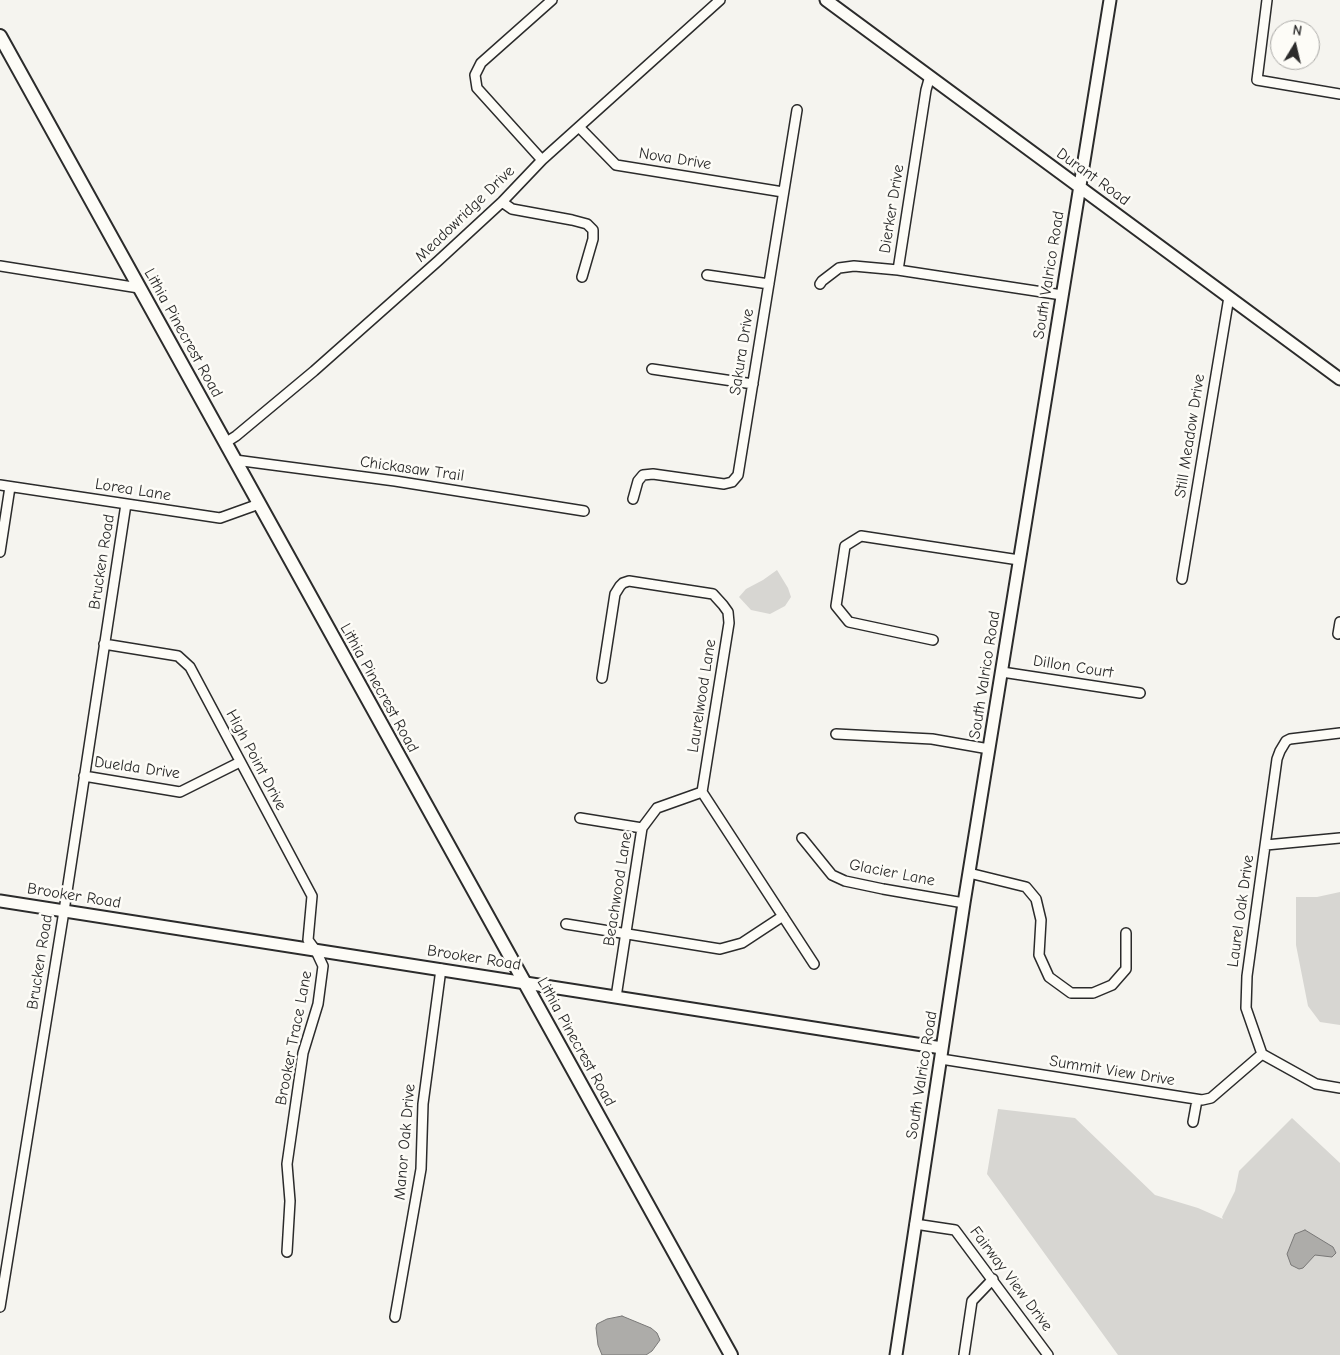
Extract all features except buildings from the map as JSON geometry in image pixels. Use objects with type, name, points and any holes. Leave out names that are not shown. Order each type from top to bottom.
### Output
[{"type":"main road","name":"Lithia Pinecrest Road","points":[[0,36],[730,1355]]},
{"type":"street","points":[[542,160],[477,88],[475,75],[481,63],[552,0]]},
{"type":"street","name":"Meadowridge Drive","points":[[225,442],[236,436],[321,365],[502,202],[542,160],[720,0]]},
{"type":"street","name":"Durant Road","points":[[826,0],[1340,379]]},
{"type":"street","name":"South Valrico Road","points":[[896,1355],[964,903],[1110,0]]},
{"type":"street","points":[[1267,0],[1257,80],[1340,94]]},
{"type":"street","name":"Dierker Drive","points":[[930,76],[926,90],[898,270],[1062,295]]},
{"type":"street","name":"Sakura Drive","points":[[633,499],[638,481],[643,476],[653,474],[724,484],[732,482],[738,475],[797,110]]},
{"type":"street","name":"Nova Drive","points":[[579,127],[616,165],[783,192]]},
{"type":"street","points":[[502,202],[512,209],[587,224],[593,230],[593,239],[582,277]]},
{"type":"street","points":[[0,266],[139,288]]},
{"type":"street","points":[[820,284],[839,268],[854,266],[898,270]]},
{"type":"street","points":[[707,275],[769,284]]},
{"type":"street","name":"Still Meadow Drive","points":[[1182,579],[1229,298]]},
{"type":"street","points":[[652,369],[753,384]]},
{"type":"street","name":"Chickasaw Trail","points":[[235,460],[395,481],[584,511]]},
{"type":"street","name":"Lorea Lane","points":[[0,485],[220,518],[259,504]]},
{"type":"street","points":[[0,552],[10,487]]},
{"type":"street","name":"Brucken Road","points":[[0,1307],[64,911],[126,504]]},
{"type":"street","points":[[933,640],[849,622],[836,606],[845,546],[861,536],[1019,560]]},
{"type":"street","name":"Laurelwood Lane","points":[[602,678],[615,594],[623,583],[629,581],[713,594],[720,600],[728,612],[729,623],[702,792]]},
{"type":"street","points":[[1338,634],[1340,622]]},
{"type":"street","name":"High Point Drive","points":[[104,644],[178,656],[190,667],[312,896],[308,940],[316,951]]},
{"type":"street","name":"Dillon Court","points":[[1002,672],[1140,693]]},
{"type":"street","name":"Laurel Oak Drive","points":[[1262,1054],[1246,1008],[1246,976],[1277,759],[1286,741],[1298,737],[1340,732]]},
{"type":"street","points":[[836,734],[932,739],[989,750]]},
{"type":"street","name":"Duelda Drive","points":[[84,776],[180,792],[240,762]]},
{"type":"street","points":[[702,792],[814,964]]},
{"type":"street","name":"Beachwood Lane","points":[[616,997],[642,828],[658,808],[702,792]]},
{"type":"street","points":[[580,818],[642,828]]},
{"type":"street","name":"Glacier Lane","points":[[802,838],[832,875],[845,881],[964,903]]},
{"type":"street","points":[[1266,845],[1340,838]]},
{"type":"street","points":[[969,873],[1026,887],[1036,900],[1041,920],[1039,955],[1049,977],[1070,993],[1094,993],[1112,985],[1126,969],[1126,933]]},
{"type":"street","name":"Brooker Road","points":[[0,901],[616,997],[942,1054]]},
{"type":"street","points":[[566,924],[720,949],[742,943],[783,916]]},
{"type":"street","name":"Brooker Trace Lane","points":[[287,1252],[290,1200],[287,1164],[303,1053],[318,1004],[323,966],[316,951]]},
{"type":"street","name":"Manor Oak Drive","points":[[395,1317],[421,1169],[422,1104],[442,970]]},
{"type":"street","name":"Summit View Drive","points":[[942,1054],[1197,1100]]},
{"type":"street","points":[[1193,1122],[1197,1100],[1211,1098],[1262,1054],[1316,1084],[1340,1088]]},
{"type":"street","name":"Fairway View Drive","points":[[915,1224],[955,1230],[1048,1355]]},
{"type":"street","points":[[964,1355],[972,1301],[993,1279]]},
{"type":"shaded area","points":[[777,570],[791,597],[785,606],[770,614],[751,610],[739,597],[746,589]]},
{"type":"shaded area","points":[[1340,892],[1340,1025],[1320,1022],[1308,1006],[1296,945],[1296,897],[1317,897]]},
{"type":"shaded area","points":[[998,1109],[1075,1118],[1155,1195],[1198,1208],[1223,1219],[1222,1217],[1235,1191],[1239,1171],[1292,1118],[1340,1163],[1340,1355],[1118,1355],[987,1174]]},
{"type":"shaded area","points":[[1305,1230],[1333,1247],[1336,1253],[1332,1257],[1315,1255],[1303,1268],[1299,1269],[1291,1265],[1287,1254],[1295,1234]]},
{"type":"shaded area","points":[[622,1316],[651,1328],[657,1333],[660,1340],[652,1351],[646,1355],[602,1355],[598,1345],[597,1324],[607,1319]]}]
